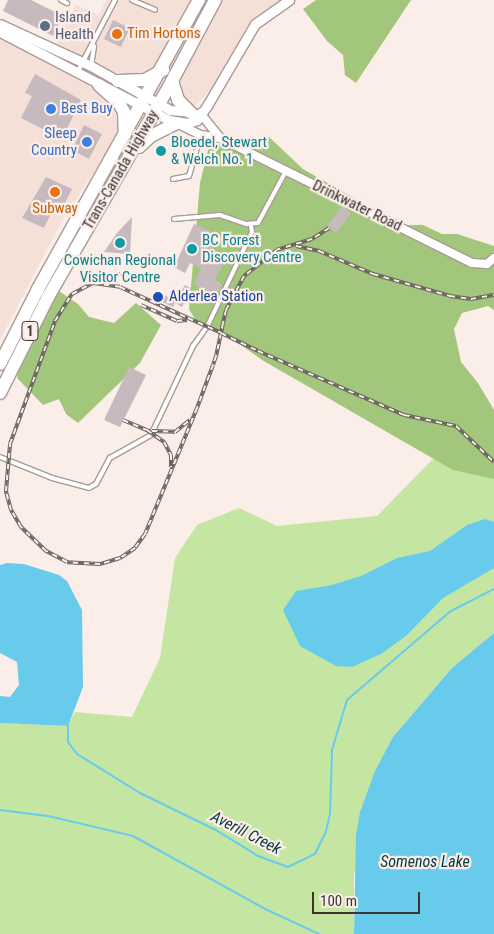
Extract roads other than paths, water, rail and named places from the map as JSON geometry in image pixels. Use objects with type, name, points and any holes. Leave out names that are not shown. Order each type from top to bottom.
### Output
[{"type":"highway","name":"Trans-Canada Highway","points":[[0,364],[38,289],[163,70],[199,0]]},
{"type":"highway","name":"Trans-Canada Highway","points":[[0,393],[48,297],[172,81],[215,0]]},
{"type":"highway","points":[[118,81],[145,80],[163,70]]},
{"type":"highway","points":[[172,81],[178,100],[196,113]]},
{"type":"highway","points":[[99,85],[119,103],[126,122],[125,137]]},
{"type":"highway","points":[[132,152],[151,136],[176,123]]},
{"type":"street","points":[[0,32],[99,85],[145,102],[176,123],[197,120],[196,113],[255,24],[289,0]]},
{"type":"street","points":[[0,24],[87,64],[118,81],[145,102]]},
{"type":"street","points":[[156,108],[178,113],[196,113]]},
{"type":"street","name":"Drinkwater Road","points":[[196,113],[220,138]]},
{"type":"street","name":"Drinkwater Road","points":[[176,123],[201,135],[220,138],[472,263],[487,264],[494,258]]},
{"type":"lane","points":[[61,0],[67,3]]},
{"type":"lane","points":[[87,64],[115,0]]},
{"type":"lane","points":[[132,0],[155,10]]},
{"type":"lane","points":[[77,74],[87,64],[94,46]]},
{"type":"lane","points":[[173,179],[189,176],[201,135]]},
{"type":"lane","points":[[251,226],[261,218],[286,171]]},
{"type":"lane","points":[[174,219],[191,220],[220,215],[251,226]]},
{"type":"lane","points":[[0,457],[52,478],[89,488],[96,484],[110,458],[151,435],[193,346],[207,327],[252,232],[251,226]]},
{"type":"water","points":[[485,519],[494,522],[494,568],[443,598],[407,635],[381,654],[352,667],[336,666],[300,646],[283,610],[296,591],[332,585],[361,576],[397,558],[430,551],[467,525]]},
{"type":"water","points":[[7,563],[24,564],[59,575],[67,581],[82,610],[83,687],[68,726],[0,723],[0,696],[10,697],[19,685],[17,662],[0,653],[0,565]]},
{"type":"water","name":"Somenos Lake","points":[[494,633],[494,934],[354,934],[356,835],[360,812],[375,771],[393,737],[452,668]]},
{"type":"waterway","name":"Averill Creek","points":[[68,726],[68,742],[77,754],[140,793],[216,830],[258,856],[288,867],[315,854],[326,831],[330,814],[332,750],[347,700],[451,611],[494,589]]},
{"type":"waterway","name":"Averill Creek","points":[[0,810],[48,816],[133,836],[265,909],[319,934]]},
{"type":"railway","points":[[329,228],[312,239],[277,250],[244,276],[226,310],[223,323],[221,333],[216,356],[197,408],[145,534],[135,548],[120,558],[100,564],[67,562],[46,551],[21,527],[11,510],[6,491],[10,444],[55,321],[72,294],[93,283],[120,287],[221,333],[258,351],[404,415],[456,426],[494,462]]},
{"type":"railway","points":[[296,246],[319,251],[373,274],[450,296],[471,299],[494,295]]},
{"type":"railway","points":[[98,279],[120,274]]},
{"type":"railway","points":[[141,305],[177,321],[187,320]]},
{"type":"railway","points":[[123,420],[147,430],[164,442],[171,455],[171,467]]},
{"type":"railway","points":[[152,431],[175,432],[190,420]]},
{"type":"place","name":"Island Health","points":[[45,26]]},
{"type":"place","name":"Tim Hortons","points":[[117,34]]},
{"type":"place","name":"Best Buy","points":[[51,109]]},
{"type":"place","name":"Sleep Country","points":[[87,142]]},
{"type":"place","name":"Bloedel, Stewart & Welch No. 1","points":[[161,151]]},
{"type":"place","name":"Subway","points":[[55,192]]},
{"type":"place","name":"Cowichan Regional Visitor Centre","points":[[120,243]]},
{"type":"place","name":"BC Forest Discovery Centre","points":[[192,249]]},
{"type":"place","name":"Alderlea Station","points":[[158,297]]}]
